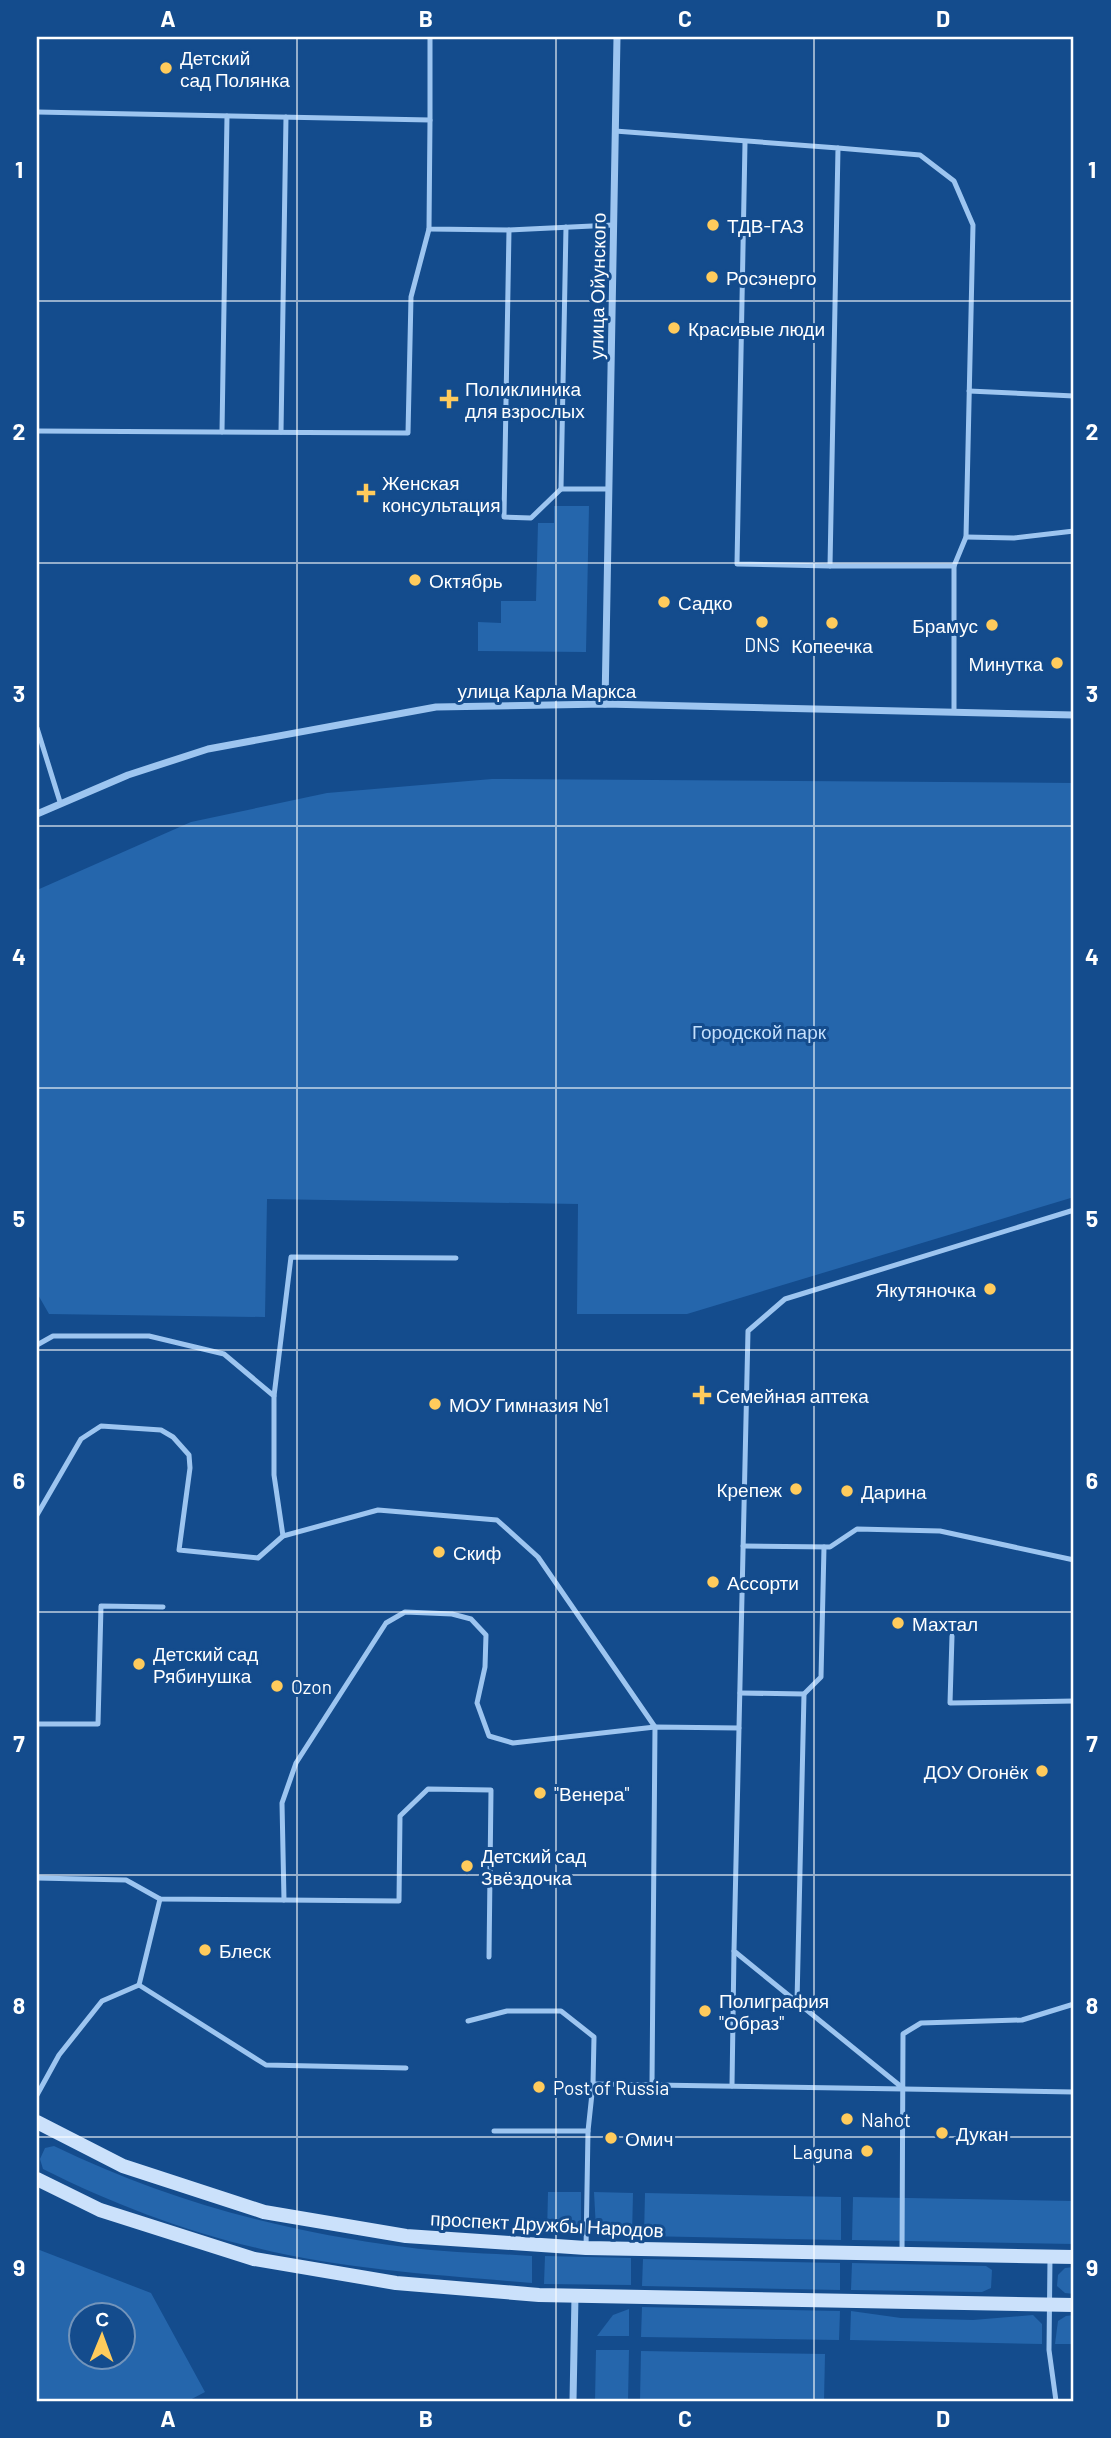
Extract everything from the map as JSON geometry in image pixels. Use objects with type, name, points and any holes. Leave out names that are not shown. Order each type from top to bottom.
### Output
[{"type":"street","name":"улица Ойунского","points":[[604,704],[617,37]]},
{"type":"street","name":"улица Карла Маркса","points":[[37,814],[128,775],[208,749],[436,707],[604,704],[1074,715]]},
{"type":"street","name":"проспект Дружбы Народов","points":[[37,2122],[123,2166],[264,2212],[406,2236],[586,2248],[1074,2257]]},
{"type":"street","points":[[37,2179],[100,2210],[254,2259],[396,2283],[575,2295],[1074,2305]]},
{"type":"street","points":[[573,2401],[575,2295]]},
{"type":"lane","points":[[37,431],[408,433],[411,297],[429,229],[430,37]]},
{"type":"lane","points":[[37,112],[430,120]]},
{"type":"lane","points":[[222,432],[227,116]]},
{"type":"lane","points":[[281,432],[286,117]]},
{"type":"lane","points":[[615,131],[920,155],[954,181],[973,225],[965,537],[954,566],[954,712]]},
{"type":"lane","points":[[745,143],[737,564],[954,566]]},
{"type":"lane","points":[[830,566],[838,148]]},
{"type":"lane","points":[[429,229],[509,230],[613,225]]},
{"type":"lane","points":[[561,489],[566,227]]},
{"type":"lane","points":[[509,230],[504,517],[531,518],[561,489],[609,489]]},
{"type":"lane","points":[[969,391],[1074,396]]},
{"type":"lane","points":[[965,537],[1014,538],[1074,531]]},
{"type":"lane","points":[[37,728],[60,802]]},
{"type":"lane","points":[[732,2086],[748,1331],[785,1300],[1074,1210]]},
{"type":"lane","points":[[283,1536],[274,1475],[274,1396],[291,1256],[456,1258]]},
{"type":"lane","points":[[37,1345],[53,1336],[149,1336],[224,1354],[274,1396]]},
{"type":"lane","points":[[37,1515],[81,1439],[101,1426],[161,1430],[173,1437],[189,1455],[190,1468],[179,1550],[258,1558],[283,1536],[378,1510],[497,1520],[538,1557],[655,1727],[652,2084]]},
{"type":"lane","points":[[743,1546],[830,1547],[857,1529],[940,1531],[1074,1560]]},
{"type":"lane","points":[[740,1693],[803,1694],[821,1677],[824,1547]]},
{"type":"lane","points":[[37,1724],[98,1724],[101,1606],[163,1607]]},
{"type":"lane","points":[[284,1900],[282,1803],[296,1763],[386,1623],[405,1612],[452,1614],[471,1619],[486,1635],[485,1667],[477,1703],[489,1736],[513,1743],[655,1727],[739,1728]]},
{"type":"lane","points":[[952,1636],[950,1703],[1074,1701]]},
{"type":"lane","points":[[797,2002],[803,1694]]},
{"type":"lane","points":[[37,1878],[126,1880],[160,1899],[399,1901],[400,1816],[428,1789],[491,1790],[489,1957]]},
{"type":"lane","points":[[139,1985],[160,1899]]},
{"type":"lane","points":[[734,1951],[904,2089]]},
{"type":"lane","points":[[139,1985],[266,2065],[406,2068]]},
{"type":"lane","points":[[37,2095],[59,2055],[102,2001],[139,1985]]},
{"type":"lane","points":[[902,2254],[903,2034],[921,2023],[1022,2020],[1074,2004]]},
{"type":"lane","points":[[468,2021],[507,2011],[561,2011],[594,2037],[588,2131],[586,2248]]},
{"type":"lane","points":[[593,2084],[1074,2092]]},
{"type":"lane","points":[[494,2131],[588,2131]]},
{"type":"lane","points":[[1051,2256],[1049,2362],[1056,2401]]},
{"type":"green space","points":[[554,506],[589,506],[586,652],[478,651],[478,622],[501,623],[501,601],[536,601],[538,523],[554,523]]},
{"type":"green space","name":"Городской парк","points":[[492,779],[1074,783],[1074,1197],[687,1314],[577,1314],[578,1204],[267,1199],[265,1317],[49,1314],[37,1293],[37,890],[191,822],[327,793]]},
{"type":"green space","points":[[54,2146],[182,2198],[270,2223],[359,2241],[405,2247],[532,2256],[532,2283],[325,2262],[202,2233],[121,2204],[43,2169],[40,2159],[45,2148]]},
{"type":"green space","points":[[548,2192],[581,2192],[581,2220],[575,2232],[547,2234]]},
{"type":"green space","points":[[594,2192],[633,2193],[632,2236],[603,2234],[596,2229]]},
{"type":"green space","points":[[645,2193],[841,2197],[841,2240],[644,2236]]},
{"type":"green space","points":[[853,2197],[1074,2201],[1074,2244],[852,2240]]},
{"type":"green space","points":[[37,2249],[151,2293],[205,2392],[188,2401],[37,2401]]},
{"type":"green space","points":[[545,2256],[631,2258],[631,2285],[544,2284]]},
{"type":"green space","points":[[643,2259],[840,2263],[840,2290],[642,2286]]},
{"type":"green space","points":[[852,2263],[986,2266],[992,2270],[991,2288],[982,2292],[851,2290]]},
{"type":"green space","points":[[1074,2267],[1074,2294],[1065,2293],[1057,2286],[1058,2275],[1065,2268]]},
{"type":"green space","points":[[642,2307],[840,2311],[839,2340],[641,2337]]},
{"type":"green space","points":[[629,2309],[629,2336],[597,2336],[613,2315]]},
{"type":"green space","points":[[851,2311],[901,2318],[973,2320],[1033,2315],[1042,2324],[1042,2344],[850,2340]]},
{"type":"green space","points":[[1074,2315],[1074,2344],[1055,2344],[1058,2321]]},
{"type":"green space","points":[[596,2350],[629,2350],[628,2401],[595,2401]]},
{"type":"green space","points":[[641,2351],[825,2354],[824,2401],[640,2401]]},
{"type":"place","name":"Детский сад Полянка","points":[[166,68]]},
{"type":"place","name":"ТДВ-ГАЗ","points":[[713,225]]},
{"type":"place","name":"Росэнерго","points":[[712,277]]},
{"type":"place","name":"Красивые люди","points":[[674,328]]},
{"type":"place","name":"Поликлиника для взрослых","points":[[449,399]]},
{"type":"place","name":"Женская консультация","points":[[366,493]]},
{"type":"place","name":"Октябрь","points":[[415,580]]},
{"type":"place","name":"Садко","points":[[664,602]]},
{"type":"place","name":"DNS","points":[[762,622]]},
{"type":"place","name":"Копеечка","points":[[832,623]]},
{"type":"place","name":"Брамус","points":[[992,625]]},
{"type":"place","name":"Минутка","points":[[1057,663]]},
{"type":"place","name":"Якутяночка","points":[[990,1289]]},
{"type":"place","name":"Семейная аптека","points":[[702,1395]]},
{"type":"place","name":"МОУ Гимназия №1","points":[[435,1404]]},
{"type":"place","name":"Крепеж","points":[[796,1489]]},
{"type":"place","name":"Дарина","points":[[847,1491]]},
{"type":"place","name":"Скиф","points":[[439,1552]]},
{"type":"place","name":"Ассорти","points":[[713,1582]]},
{"type":"place","name":"Махтал","points":[[898,1623]]},
{"type":"place","name":"Детский сад Рябинушка","points":[[139,1664]]},
{"type":"place","name":"Ozon","points":[[277,1686]]},
{"type":"place","name":"ДОУ Огонёк","points":[[1042,1771]]},
{"type":"place","name":"\"Венера\"","points":[[540,1793]]},
{"type":"place","name":"Детский сад Звёздочка","points":[[467,1866]]},
{"type":"place","name":"Блеск","points":[[205,1950]]},
{"type":"place","name":"Полиграфия \"Образ\"","points":[[705,2011]]},
{"type":"place","name":"Post of Russia","points":[[539,2087]]},
{"type":"place","name":"Nahot","points":[[847,2119]]},
{"type":"place","name":"Дукан","points":[[942,2133]]},
{"type":"place","name":"Омич","points":[[611,2138]]},
{"type":"place","name":"Laguna","points":[[867,2151]]}]
